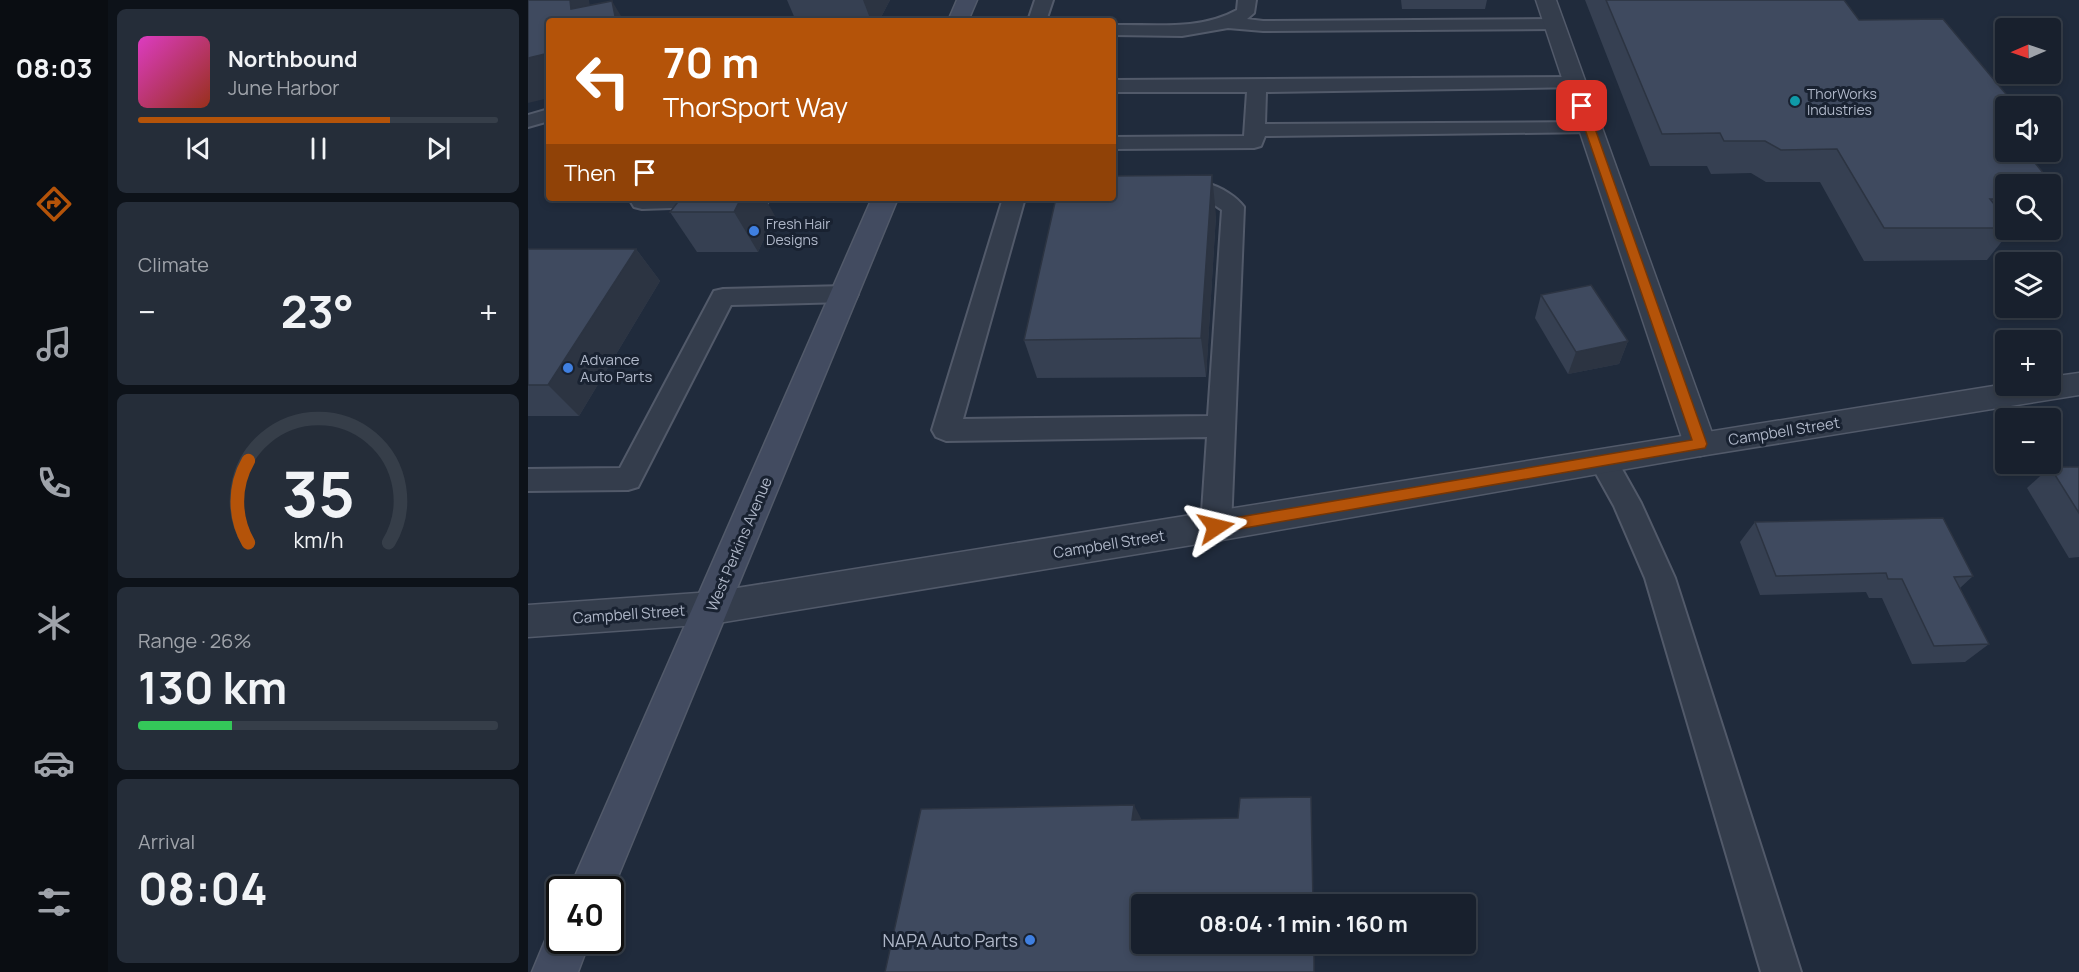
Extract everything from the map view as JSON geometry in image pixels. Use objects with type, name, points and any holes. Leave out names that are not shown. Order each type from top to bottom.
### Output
[{"type":"main road","points":[[959,18],[967,0]]},
{"type":"main road","name":"West Perkins Avenue","points":[[597,876],[884,201]]},
{"type":"main road","points":[[555,972],[562,954]]},
{"type":"street","points":[[1550,12],[1700,444]]},
{"type":"street","name":"Campbell Street","points":[[528,621],[712,608],[1216,527],[1700,444],[2079,384]]},
{"type":"lane","points":[[1038,18],[1044,0]]},
{"type":"lane","points":[[1232,23],[1245,13],[1247,0]]},
{"type":"lane","points":[[1116,30],[1202,28],[1232,23],[1263,26],[1550,12]]},
{"type":"lane","points":[[1116,86],[1575,83]]},
{"type":"lane","points":[[1116,143],[1254,142],[1257,86]]},
{"type":"lane","points":[[528,121],[546,116]]},
{"type":"lane","points":[[1254,130],[1590,128]]},
{"type":"lane","points":[[1116,192],[1209,191],[1233,207],[1216,527]]},
{"type":"lane","points":[[642,202],[671,201]]},
{"type":"lane","points":[[1013,201],[946,430],[1220,426]]},
{"type":"lane","points":[[528,480],[628,479],[723,297],[846,294]]},
{"type":"lane","points":[[1603,461],[1627,503],[1660,578],[1781,972]]},
{"type":"building","points":[[528,0],[570,0],[571,9],[612,1],[615,18],[546,18],[546,54],[528,58]]},
{"type":"building","name":"ThorWorks Industries","points":[[1606,0],[1844,0],[1859,20],[1943,19],[1995,81],[1995,84],[2008,96],[1995,96],[1995,162],[2034,162],[2044,174],[1995,174],[1995,199],[1990,199],[1995,205],[1995,228],[1884,228],[1837,149],[1781,150],[1765,141],[1724,141],[1720,133],[1662,134]]},
{"type":"building","points":[[1212,175],[1201,338],[1024,340],[1055,201],[1116,201],[1116,176]]},
{"type":"building","points":[[679,201],[740,201],[734,212],[670,212]]},
{"type":"building","points":[[528,249],[636,249],[548,385],[528,385]]},
{"type":"building","points":[[1591,285],[1628,341],[1576,352],[1541,295]]},
{"type":"building","points":[[2061,467],[2079,467],[2079,513],[2054,474],[2061,474]]},
{"type":"building","points":[[1943,518],[1973,576],[1954,577],[1989,644],[1934,646],[1902,579],[1888,579],[1886,573],[1776,576],[1755,522]]},
{"type":"building","points":[[1311,797],[1313,894],[1131,894],[1131,954],[1314,954],[1314,972],[885,972],[921,809],[1134,805],[1132,820],[1238,818],[1240,798]]},
{"type":"place","name":"ThorWorks Industries","points":[[1795,101]]},
{"type":"place","name":"Fresh Hair Designs","points":[[754,231]]},
{"type":"place","name":"Advance Auto Parts","points":[[568,368]]},
{"type":"place","name":"NAPA Auto Parts","points":[[1030,940]]},
{"type":"route","points":[[1216,527],[1700,444],[1582,106]]}]
